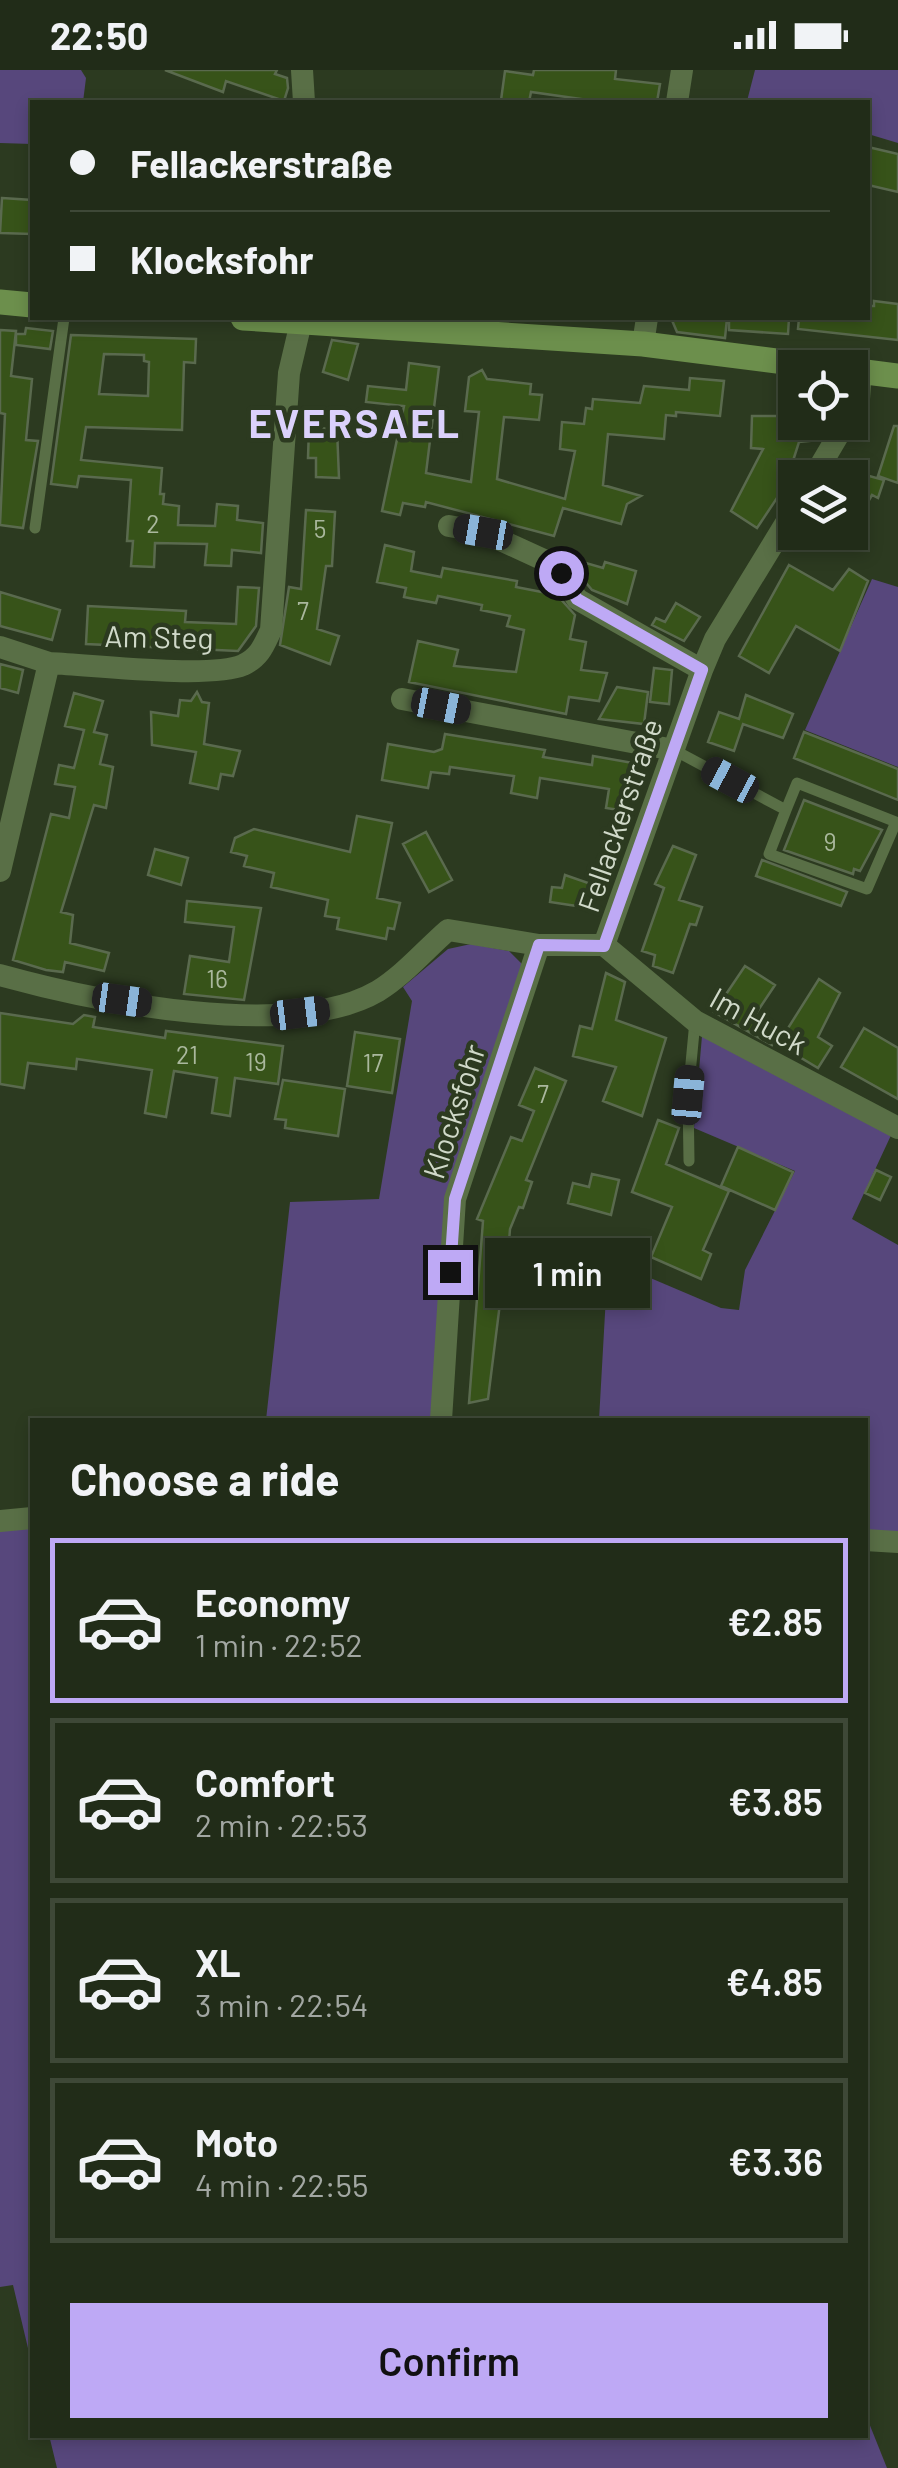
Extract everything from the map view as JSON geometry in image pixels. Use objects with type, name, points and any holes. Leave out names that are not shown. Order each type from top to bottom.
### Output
[{"type":"street","points":[[302,70],[304,100]]},
{"type":"street","points":[[677,100],[682,70]]},
{"type":"street","points":[[0,302],[30,305]]},
{"type":"street","name":"Am Steg","points":[[0,648],[49,663],[206,669],[240,666],[260,654],[271,630],[289,373],[302,320]]},
{"type":"street","points":[[316,320],[643,344],[778,361]]},
{"type":"street","points":[[643,344],[647,320]]},
{"type":"street","points":[[868,372],[898,376]]},
{"type":"street","points":[[449,526],[483,532],[557,566],[577,599],[702,670]]},
{"type":"street","name":"Fellackerstraße","points":[[0,975],[170,1008],[236,1016],[300,1013],[330,1009],[376,992],[448,930],[539,945],[604,946],[715,639],[778,536]]},
{"type":"street","points":[[1,862],[49,663]]},
{"type":"street","points":[[402,699],[674,750]]},
{"type":"street","name":"Klocksfohr","points":[[441,1418],[455,1199],[539,945]]},
{"type":"street","name":"Im Huck","points":[[604,946],[695,1021],[898,1128]]},
{"type":"street","points":[[0,1521],[30,1518]]},
{"type":"street","points":[[868,1540],[898,1542]]},
{"type":"lane","points":[[34,528],[64,320]]},
{"type":"lane","points":[[674,750],[786,810]]},
{"type":"lane","points":[[797,784],[896,822],[868,889],[768,854],[786,810],[797,784]]},
{"type":"lane","points":[[689,1162],[688,1095],[695,1021]]},
{"type":"shaded area","points":[[0,70],[81,70],[86,78],[83,100],[30,100],[30,144],[0,143]]},
{"type":"shaded area","points":[[755,70],[898,70],[898,143],[870,135],[870,100],[747,100]]},
{"type":"shaded area","points":[[872,579],[898,587],[898,767],[805,730]]},
{"type":"shaded area","points":[[471,944],[509,951],[524,966],[475,1122],[434,1418],[266,1418],[290,1202],[379,1199],[412,1001],[403,987],[448,949]]},
{"type":"shaded area","points":[[702,1036],[893,1131],[852,1219],[898,1245],[898,1535],[868,1533],[868,1418],[599,1418],[608,1260],[721,1308],[739,1310],[745,1270],[795,1171],[694,1128]]},
{"type":"shaded area","points":[[30,1524],[30,2357],[13,2285],[0,2287],[0,1527]]},
{"type":"shaded area","points":[[868,2420],[887,2468],[57,2468],[50,2438],[868,2438]]},
{"type":"building","points":[[165,70],[277,70],[275,74],[287,78],[284,100],[226,81],[223,92]]},
{"type":"building","points":[[534,70],[616,70],[615,79],[660,84],[657,100],[588,100],[531,92],[529,100],[501,100],[505,71],[533,75]]},
{"type":"building","points":[[870,147],[898,154],[898,192],[870,185]]},
{"type":"building","points":[[2,198],[30,200],[30,234],[0,233]]},
{"type":"building","points":[[874,301],[898,304],[898,340],[798,329],[799,320],[870,320],[870,306],[874,306]]},
{"type":"building","points":[[672,320],[727,320],[725,338],[677,332]]},
{"type":"building","points":[[729,320],[789,320],[788,334],[729,330]]},
{"type":"building","points":[[26,328],[53,331],[50,349],[16,345],[16,334],[25,334]]},
{"type":"building","points":[[0,330],[16,331],[11,376],[32,379],[26,440],[38,441],[23,528],[0,525],[5,414],[0,413]]},
{"type":"building","points":[[71,335],[196,339],[195,363],[184,362],[182,430],[86,427],[81,460],[162,468],[160,494],[164,494],[163,504],[179,506],[178,525],[215,526],[217,504],[238,506],[237,520],[263,523],[261,553],[232,550],[231,566],[205,565],[207,544],[155,543],[154,567],[131,566],[133,541],[127,541],[131,480],[79,476],[77,487],[51,484]],"holes":[[[104,354],[144,355],[144,361],[149,362],[148,396],[99,394]]]},
{"type":"building","points":[[332,340],[358,344],[348,380],[323,372]]},
{"type":"building","points":[[409,363],[439,367],[426,473],[471,482],[479,412],[465,411],[469,377],[482,370],[487,379],[531,384],[530,394],[542,395],[539,420],[504,417],[497,479],[565,499],[575,451],[560,449],[562,422],[584,424],[586,408],[592,409],[593,399],[640,403],[644,386],[689,390],[690,378],[724,381],[720,416],[676,412],[676,416],[666,415],[664,439],[608,434],[603,485],[641,496],[627,504],[621,524],[563,508],[554,536],[426,502],[425,507],[403,503],[400,515],[382,511],[404,406],[366,402],[368,386],[406,390]]},
{"type":"building","points":[[752,416],[778,416],[778,440],[818,440],[799,442],[793,460],[778,460],[778,496],[757,528],[731,511],[763,449],[751,448]]},
{"type":"building","points":[[894,426],[898,426],[898,483],[878,476]]},
{"type":"building","points":[[309,428],[337,429],[339,478],[316,477],[316,458],[308,458]]},
{"type":"building","points":[[868,476],[884,480],[878,498],[872,495],[868,502]]},
{"type":"building","points":[[306,510],[335,512],[332,566],[326,566],[317,629],[339,636],[330,664],[280,645],[289,587],[301,589]]},
{"type":"building","points":[[385,545],[414,552],[411,571],[441,577],[443,568],[517,581],[516,587],[557,595],[575,615],[570,639],[586,642],[581,670],[607,673],[599,701],[569,697],[566,714],[409,682],[418,641],[458,650],[454,666],[516,672],[524,630],[507,626],[510,616],[481,610],[482,605],[438,596],[436,603],[404,597],[406,588],[377,582]]},
{"type":"building","points":[[605,562],[636,571],[627,604],[592,590],[582,578],[586,563],[603,568]]},
{"type":"building","points":[[789,565],[833,590],[849,569],[868,581],[840,651],[796,626],[769,673],[739,656]]},
{"type":"building","points":[[238,587],[259,588],[256,626],[238,651],[86,644],[88,606],[186,611],[185,622],[236,624]]},
{"type":"building","points":[[0,592],[60,610],[52,640],[0,626]]},
{"type":"building","points":[[676,603],[700,617],[684,641],[652,625],[656,618],[665,622]]},
{"type":"building","points":[[0,664],[23,670],[18,693],[0,688]]},
{"type":"building","points":[[654,668],[672,670],[669,704],[650,702]]},
{"type":"building","points":[[617,687],[648,692],[644,724],[599,719]]},
{"type":"building","points":[[197,692],[202,702],[209,703],[204,744],[240,751],[233,776],[221,774],[218,789],[190,783],[196,752],[152,745],[151,712],[178,716],[180,700],[191,701]]},
{"type":"building","points":[[74,693],[103,701],[94,732],[107,735],[100,764],[113,767],[106,808],[94,805],[61,912],[73,915],[70,943],[109,953],[104,971],[65,962],[63,972],[46,970],[13,960],[51,814],[69,818],[75,787],[55,784],[59,765],[74,768],[84,730],[65,726]]},
{"type":"building","points":[[746,695],[793,714],[783,738],[743,724],[734,751],[708,742],[719,712],[739,719]]},
{"type":"building","points":[[804,732],[898,769],[898,800],[794,758]]},
{"type":"building","points":[[445,734],[545,750],[543,757],[592,765],[593,756],[633,763],[626,811],[606,808],[609,789],[540,778],[537,798],[511,793],[514,776],[450,767],[449,774],[431,772],[428,788],[382,780],[388,744],[434,752],[442,749]]},
{"type":"building","points":[[804,800],[882,830],[860,871],[854,869],[853,874],[784,850]]},
{"type":"building","points":[[357,816],[392,823],[377,898],[400,903],[394,929],[388,928],[386,939],[337,929],[339,918],[325,916],[328,900],[271,887],[274,873],[244,866],[247,856],[231,852],[235,838],[254,829],[350,852]]},
{"type":"building","points":[[426,832],[452,880],[429,892],[403,844]]},
{"type":"building","points":[[673,846],[696,855],[679,900],[702,907],[696,925],[690,924],[673,973],[653,966],[655,955],[642,951],[664,888],[655,884]]},
{"type":"building","points":[[155,849],[188,858],[181,885],[148,875]]},
{"type":"building","points":[[762,860],[847,892],[841,906],[756,876]]},
{"type":"building","points":[[565,875],[594,885],[590,908],[550,902],[552,887],[562,888]]},
{"type":"building","points":[[187,901],[261,908],[244,1000],[184,994],[190,956],[229,962],[234,927],[185,922]]},
{"type":"building","points":[[745,966],[775,985],[755,1015],[780,1032],[772,1045],[714,1012]]},
{"type":"building","points":[[606,973],[625,982],[616,1020],[666,1038],[642,1116],[603,1101],[616,1067],[573,1056],[580,1026],[592,1029]]},
{"type":"building","points":[[819,979],[840,993],[818,1037],[832,1046],[818,1068],[778,1044]]},
{"type":"building","points":[[0,1013],[73,1024],[84,1015],[95,1017],[93,1027],[165,1038],[166,1031],[283,1046],[278,1084],[235,1078],[230,1116],[212,1113],[217,1078],[174,1071],[166,1117],[145,1113],[152,1070],[77,1059],[76,1069],[28,1063],[24,1088],[0,1084]]},
{"type":"building","points":[[864,1028],[898,1048],[898,1099],[841,1067]]},
{"type":"building","points":[[355,1032],[400,1039],[392,1093],[347,1086]]},
{"type":"building","points":[[535,1068],[566,1081],[526,1180],[532,1182],[523,1208],[519,1207],[510,1229],[506,1280],[516,1281],[514,1304],[500,1303],[488,1399],[469,1403],[483,1221],[477,1219],[511,1137],[522,1141],[534,1111],[519,1105]]},
{"type":"building","points":[[283,1080],[345,1089],[338,1136],[285,1128],[286,1120],[275,1119]]},
{"type":"building","points":[[658,1120],[679,1128],[666,1164],[729,1191],[703,1250],[711,1254],[701,1279],[651,1257],[672,1207],[632,1192]]},
{"type":"building","points":[[738,1147],[793,1172],[775,1210],[721,1186]]},
{"type":"building","points":[[876,1170],[891,1177],[880,1200],[865,1193]]},
{"type":"building","points":[[592,1174],[619,1180],[611,1215],[568,1203],[573,1183],[589,1187]]},
{"type":"building","points":[[573,1246],[591,1248],[591,1255],[603,1256],[600,1294],[579,1293],[578,1304],[554,1302],[557,1268],[571,1269]]},
{"type":"district","name":"EVERSAEL","points":[[355,422]]},
{"type":"route","points":[[450,1272],[455,1199],[539,945],[604,946],[702,670],[577,599],[561,573]]}]
